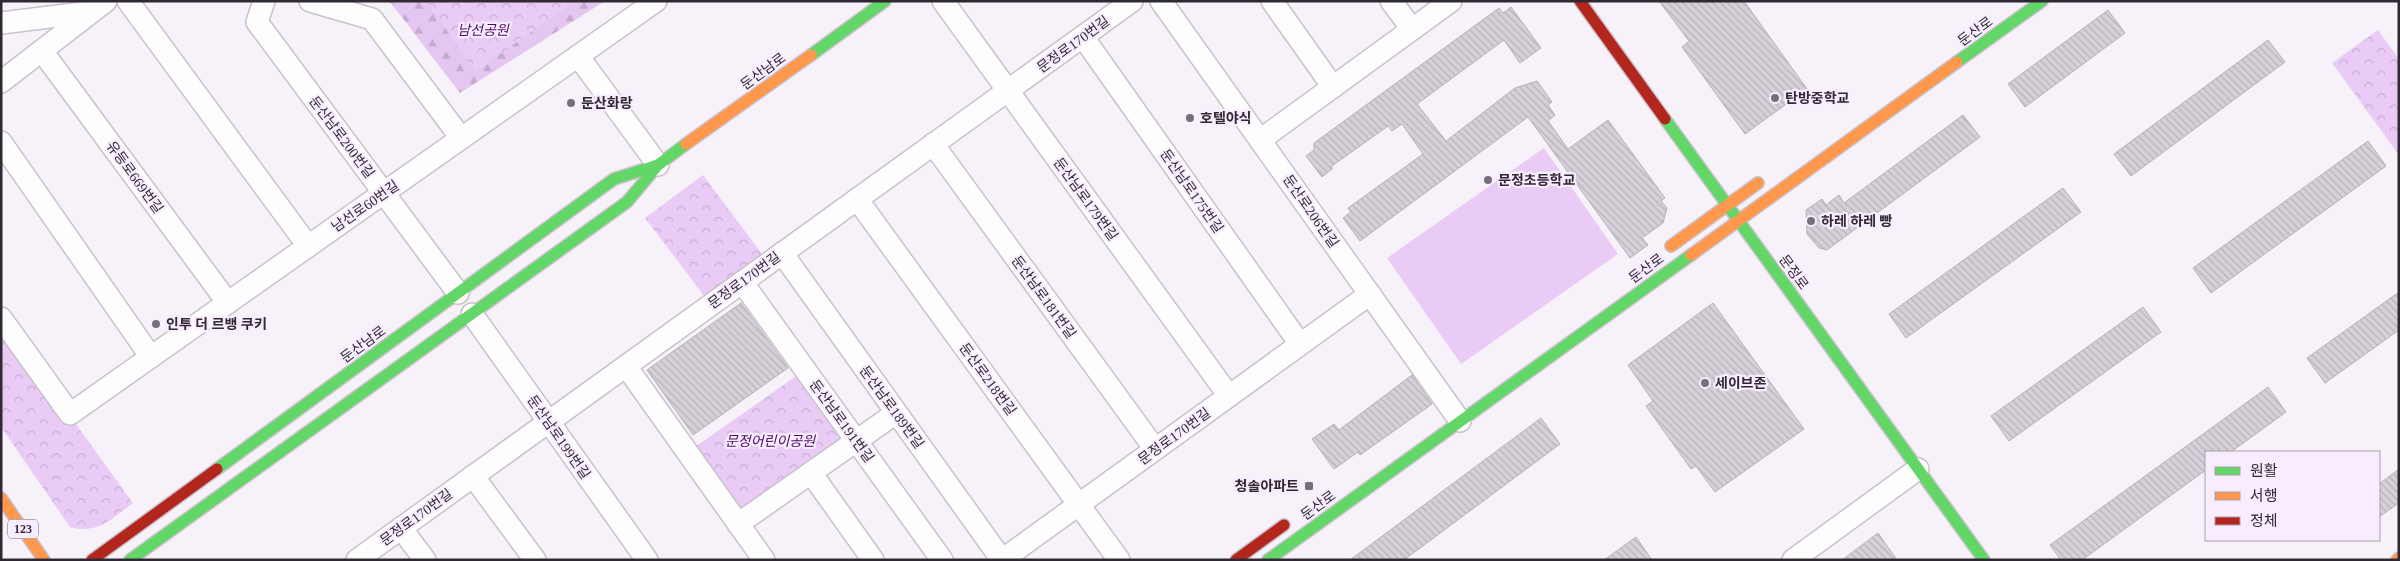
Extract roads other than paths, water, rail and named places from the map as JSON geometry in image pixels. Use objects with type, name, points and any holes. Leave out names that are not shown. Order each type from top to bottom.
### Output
[{"type":"main road","name":"둔산남로","points":[[130,560],[627,202],[658,165],[885,1]]},
{"type":"main road","name":"문정로","points":[[1580,1],[1984,560]]},
{"type":"main road","name":"둔산로","points":[[1268,560],[1452,409],[1739,220],[2039,2]]},
{"type":"main road","name":"둔산남로","points":[[92,560],[614,179],[658,165]]},
{"type":"main road","name":"둔산로","points":[[1658,256],[1769,175]]},
{"type":"main road","name":"123","points":[[1,498],[44,560]]},
{"type":"main road","name":"둔산로","points":[[1236,560],[1293,519]]},
{"type":"street","points":[[128,1],[308,246]]},
{"type":"street","name":"둔산남로200번길","points":[[264,1],[257,22],[458,293]]},
{"type":"street","points":[[310,1],[372,18],[461,138]]},
{"type":"street","name":"남선로60번길","points":[[1,318],[70,414],[656,1]]},
{"type":"street","name":"둔산남로179번길","points":[[943,1],[1229,396]]},
{"type":"street","name":"문정로170번길","points":[[357,560],[1132,1]]},
{"type":"street","name":"둔산로206번길","points":[[1161,1],[1452,409]]},
{"type":"street","points":[[1272,1],[1333,87]]},
{"type":"street","points":[[1391,1],[1412,29]]},
{"type":"street","points":[[1260,140],[1451,1]]},
{"type":"street","points":[[1,23],[99,7]]},
{"type":"street","points":[[1,82],[99,7]]},
{"type":"street","name":"둔산남로175번길","points":[[1082,37],[1300,344]]},
{"type":"street","name":"유등로669번길","points":[[42,51],[228,303]]},
{"type":"street","points":[[578,56],[658,165]]},
{"type":"street","points":[[1,142],[152,357]]},
{"type":"street","name":"둔산남로181번길","points":[[933,144],[1155,449]]},
{"type":"street","name":"둔산로218번길","points":[[857,199],[1119,560]]},
{"type":"street","name":"둔산남로189번길","points":[[782,253],[1002,560]]},
{"type":"street","name":"둔산남로191번길","points":[[742,282],[942,560]]},
{"type":"street","name":"문정로170번길","points":[[1002,560],[1370,294]]},
{"type":"street","name":"둔산남로199번길","points":[[472,314],[647,560]]},
{"type":"street","points":[[626,366],[764,560]]},
{"type":"street","points":[[738,524],[896,413]]},
{"type":"street","points":[[1793,560],[1918,469]]},
{"type":"street","points":[[811,473],[873,560]]},
{"type":"street","points":[[474,476],[535,560]]},
{"type":"street","points":[[401,528],[425,560]]},
{"type":"place","name":"탄방중학교","points":[[1775,98]]},
{"type":"place","name":"둔산화랑","points":[[571,103]]},
{"type":"place","name":"호텔야식","points":[[1190,118]]},
{"type":"place","name":"문정초등학교","points":[[1488,180]]},
{"type":"place","name":"하레 하레 빵","points":[[1811,221]]},
{"type":"place","name":"인투 더 르뱅 쿠키","points":[[156,324]]},
{"type":"place","name":"세이브존","points":[[1705,383]]},
{"type":"place","name":"청솔아파트","points":[[1309,486]]},
{"type":"park label","name":"남선공원","points":[[483,30]]},
{"type":"park label","name":"문정어린이공원","points":[[770,441]]}]
